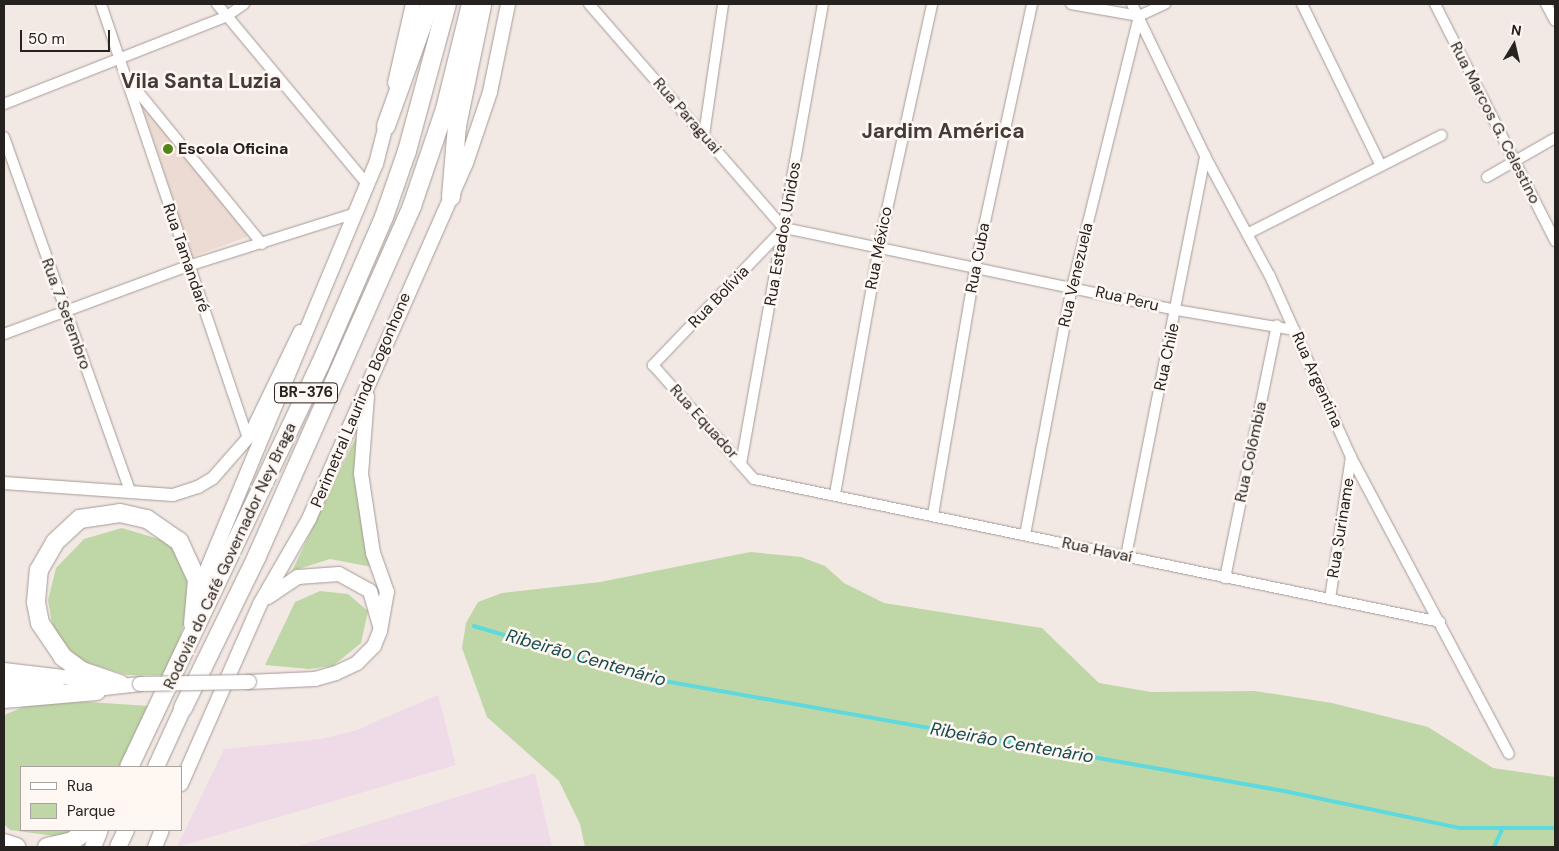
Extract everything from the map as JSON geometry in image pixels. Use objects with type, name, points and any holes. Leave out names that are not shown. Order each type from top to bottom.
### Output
[{"type":"highway","points":[[386,126],[430,4]]},
{"type":"highway","name":"Rodovia do Café Governador Ney Braga","points":[[129,766],[187,650],[384,217],[418,115],[447,4]]},
{"type":"highway","name":"Rodovia do Café Governador Ney Braga","points":[[156,766],[257,556],[412,206],[445,109],[471,4]]},
{"type":"highway","points":[[451,197],[457,126],[482,4]]},
{"type":"highway","points":[[120,684],[82,672],[63,657],[40,623],[36,602],[39,570],[55,542],[80,519],[120,513],[147,519],[180,541],[188,553],[197,596],[187,650]]},
{"type":"highway","points":[[4,699],[97,691]]},
{"type":"highway","points":[[47,847],[72,841],[87,831]]},
{"type":"highway","points":[[93,847],[100,831]]},
{"type":"highway","points":[[118,847],[126,831]]},
{"type":"highway","points":[[4,843],[16,847]]},
{"type":"main road","points":[[197,596],[368,185],[386,126],[413,4]]},
{"type":"main road","name":"Perimetral Laurindo Bogonhone","points":[[182,782],[260,604],[310,518],[374,366],[451,197],[490,92],[508,4]]},
{"type":"main road","points":[[4,670],[120,684],[249,682],[315,680],[357,663],[374,646],[380,630],[387,592],[373,552],[361,474],[363,425],[374,366]]},
{"type":"main road","points":[[260,604],[298,577],[339,574],[370,591],[380,630]]},
{"type":"main road","points":[[4,683],[97,691],[140,684]]},
{"type":"main road","points":[[155,847],[162,831]]},
{"type":"street","name":"Rua Tamandaré","points":[[101,4],[188,266],[248,438]]},
{"type":"street","points":[[216,4],[368,185]]},
{"type":"street","points":[[4,104],[227,16],[244,4]]},
{"type":"street","name":"Rua Paraguai","points":[[589,4],[784,228]]},
{"type":"street","points":[[704,135],[723,4]]},
{"type":"street","name":"Rua Estados Unidos","points":[[741,464],[823,4]]},
{"type":"street","name":"Rua México","points":[[835,494],[879,246],[932,4]]},
{"type":"street","name":"Rua Cuba","points":[[933,515],[975,268],[1032,4]]},
{"type":"street","points":[[1071,4],[1139,16],[1165,4]]},
{"type":"street","name":"Rua Argentina","points":[[1132,4],[1205,156],[1249,233],[1351,457],[1509,754]]},
{"type":"street","points":[[1302,4],[1380,166]]},
{"type":"street","name":"Rua Marcos G. Celestino","points":[[1435,4],[1555,242]]},
{"type":"street","points":[[1546,4],[1555,21]]},
{"type":"street","name":"Rua Venezuela","points":[[1025,535],[1072,287],[1139,16]]},
{"type":"street","name":"Rua Tamandaré","points":[[125,76],[262,244]]},
{"type":"street","points":[[1249,233],[1442,135]]},
{"type":"street","name":"Rua 7 Setembro","points":[[4,137],[130,490]]},
{"type":"street","points":[[1487,177],[1555,138]]},
{"type":"street","name":"Rua Chile","points":[[1126,556],[1205,156]]},
{"type":"street","points":[[4,334],[188,266],[356,213]]},
{"type":"street","name":"Rua Peru","points":[[784,228],[879,246],[1176,310],[1294,330]]},
{"type":"street","name":"Rua Bolívia","points":[[653,365],[784,228]]},
{"type":"street","points":[[4,483],[184,494],[213,478],[248,438],[337,260]]},
{"type":"street","name":"Rua Colômbia","points":[[1225,578],[1276,326]]},
{"type":"street","name":"Rua Equador","points":[[653,365],[754,479]]},
{"type":"street","name":"Rua Suriname","points":[[1330,599],[1351,457]]},
{"type":"street","name":"Rua Havaí","points":[[754,479],[835,494],[1440,622]]},
{"type":"shaded area","name":"Escola Oficina","points":[[142,105],[216,193],[252,235],[192,257]]},
{"type":"shaded area","points":[[438,695],[456,765],[177,847],[224,749],[321,739],[354,731]]},
{"type":"shaded area","points":[[535,773],[552,847],[295,847]]},
{"type":"green space","points":[[356,437],[372,567],[330,559],[292,571]]},
{"type":"green space","points":[[122,528],[162,540],[174,548],[188,573],[191,600],[169,675],[127,675],[82,661],[58,640],[52,623],[48,600],[56,568],[84,539]]},
{"type":"green space","points":[[750,552],[801,557],[825,566],[844,583],[884,603],[1042,628],[1099,683],[1151,692],[1255,691],[1332,703],[1428,727],[1493,768],[1555,777],[1555,847],[585,847],[580,824],[559,781],[487,717],[462,648],[466,623],[478,602],[502,593],[600,582]]},
{"type":"green space","points":[[320,591],[348,594],[368,611],[361,643],[333,666],[309,669],[265,665],[295,602]]},
{"type":"green space","points":[[74,701],[149,706],[122,766],[20,766],[20,831],[76,831],[55,836],[10,830],[4,824],[4,715],[33,703]]},
{"type":"waterway","name":"Ribeirão Centenário","points":[[474,626],[642,677],[1284,791],[1459,828],[1555,828]]},
{"type":"waterway","points":[[1494,847],[1503,828]]},
{"type":"place","name":"Escola Oficina","points":[[168,149]]},
{"type":"district","name":"Vila Santa Luzia","points":[[201,81]]},
{"type":"district","name":"Jardim América","points":[[943,131]]}]
